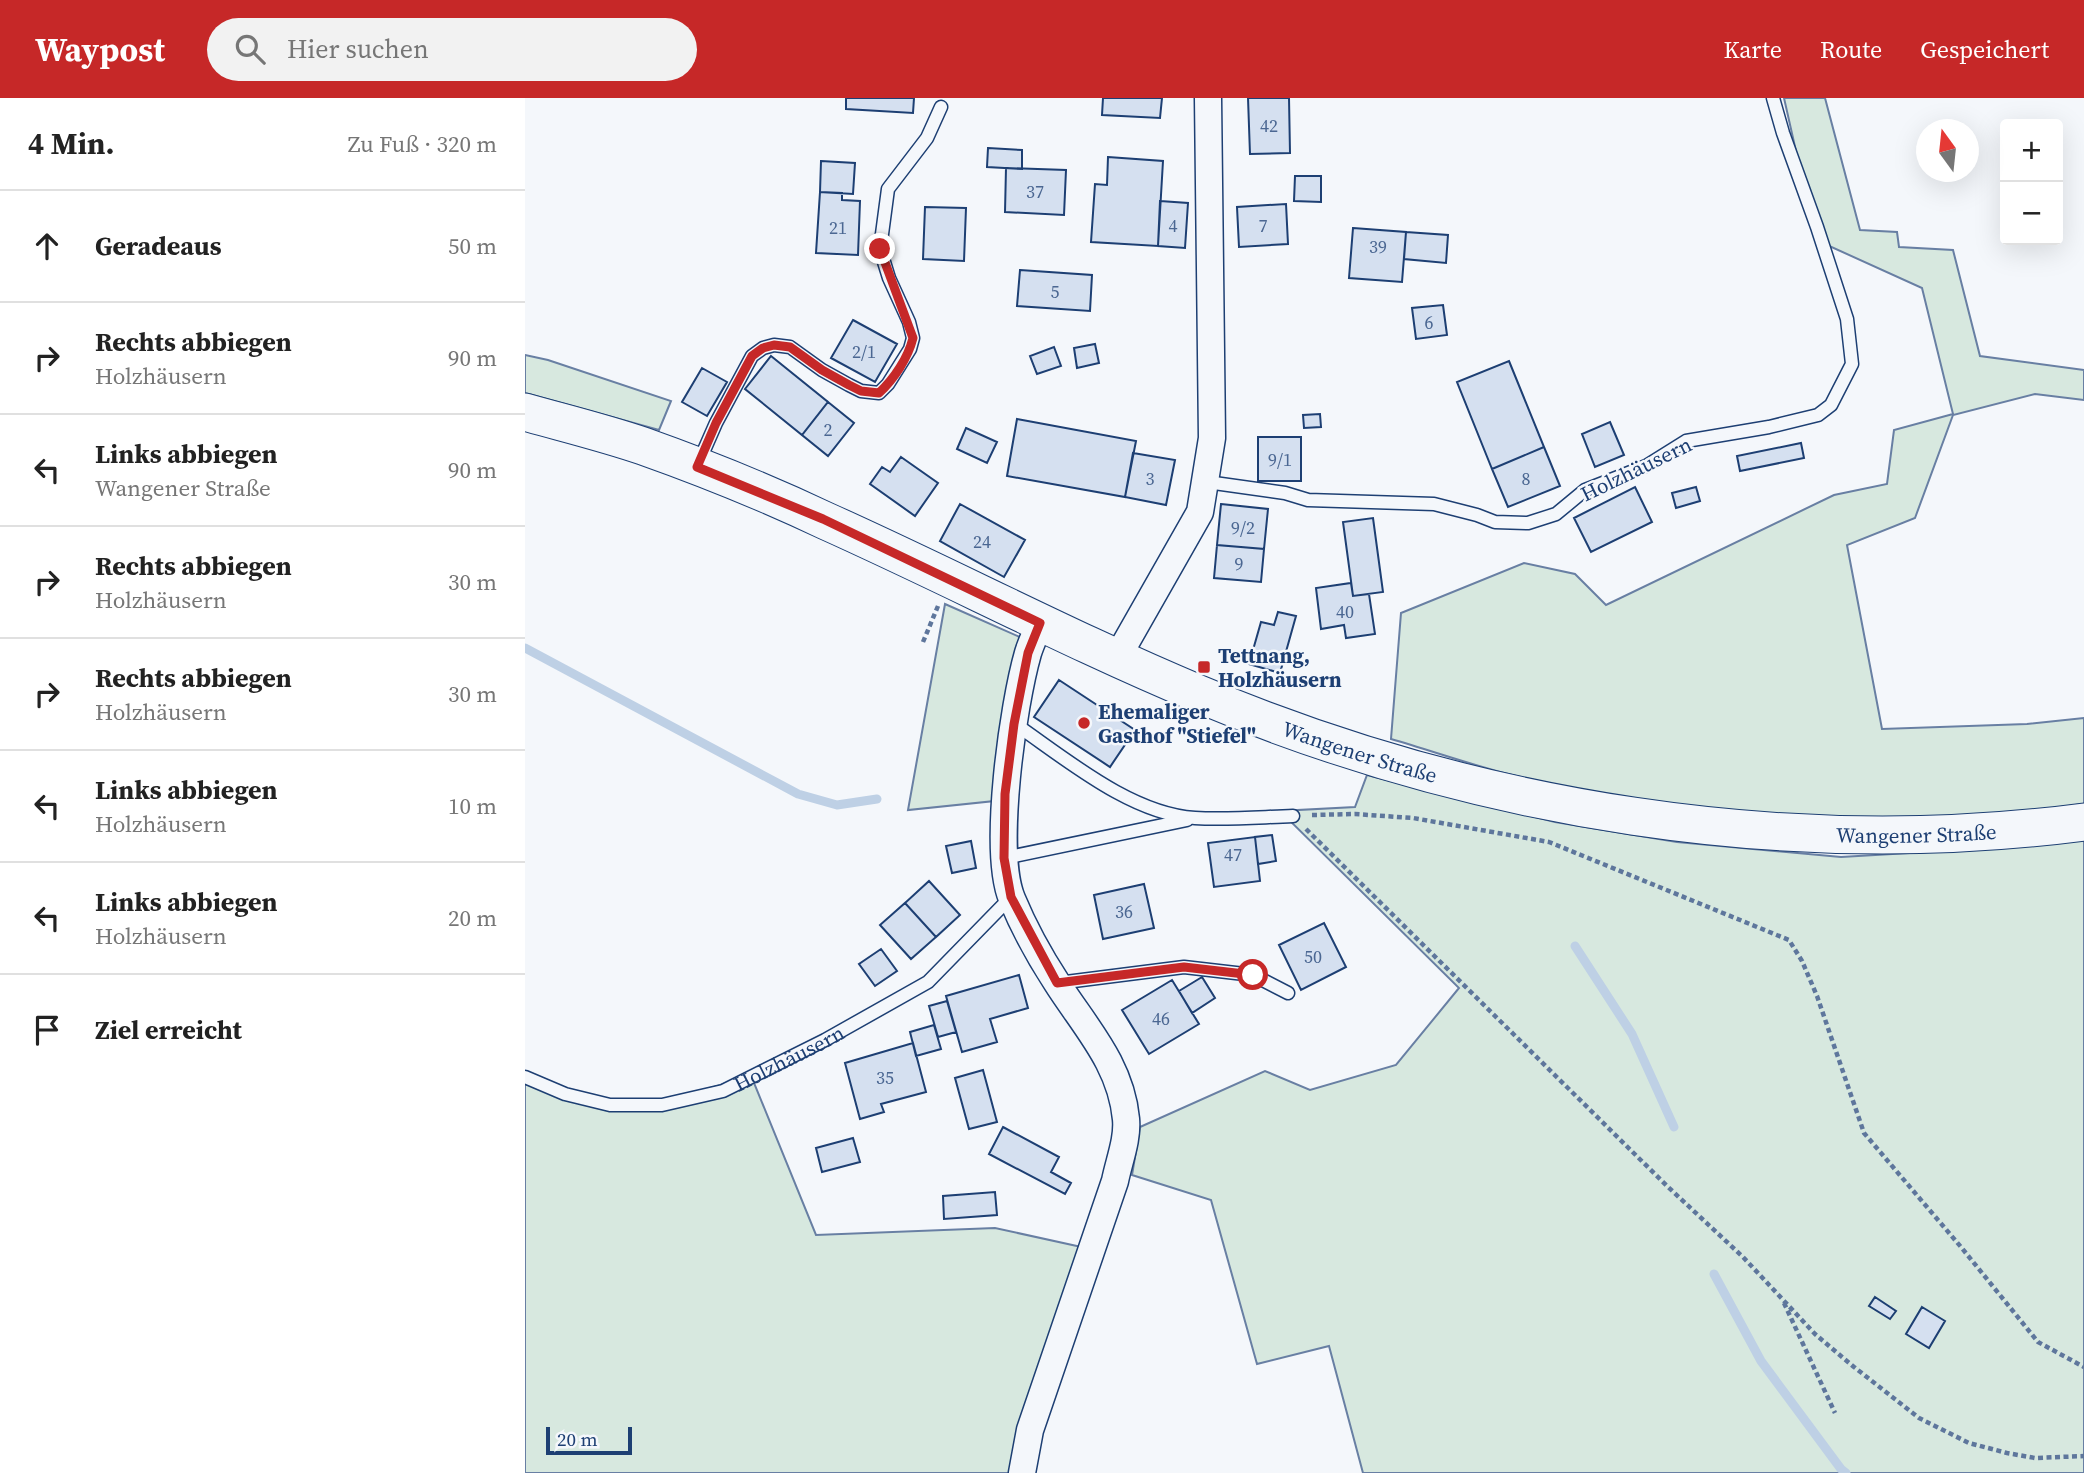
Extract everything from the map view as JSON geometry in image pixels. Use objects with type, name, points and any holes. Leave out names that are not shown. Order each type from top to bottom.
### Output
[{"type":"main road","name":"Wangener Straße","points":[[525,412],[641,445],[823,519],[1040,623],[1201,695],[1283,727],[1458,783],[1571,806],[1708,825],[1801,834],[1909,835],[2031,829],[2084,822]]},
{"type":"street","points":[[1117,658],[1200,512],[1206,482],[1212,438],[1208,98]]},
{"type":"street","points":[[1022,1473],[1030,1430],[1115,1181],[1125,1139],[1126,1121],[1117,1079],[1107,1056],[1057,983],[1011,897],[1004,858],[1005,794],[1014,724],[1028,653],[1040,623]]},
{"type":"lane","name":"Holzhäusern","points":[[1206,482],[1285,493],[1308,500],[1434,504],[1495,522],[1528,523],[1556,514],[1585,491],[1646,466],[1686,441],[1769,427],[1818,415],[1831,405],[1852,364],[1847,318],[1773,98]]},
{"type":"lane","points":[[697,467],[716,423],[752,356],[763,348],[774,345],[790,347],[822,370],[861,391],[879,393],[888,384],[910,349],[913,338],[880,249],[888,189],[927,138],[941,107]]},
{"type":"lane","points":[[1014,724],[1106,786],[1157,810],[1194,818]]},
{"type":"lane","points":[[1004,858],[1194,818],[1293,816]]},
{"type":"lane","name":"Holzhäusern","points":[[525,1077],[565,1094],[610,1105],[661,1105],[723,1091],[825,1040],[928,982],[1011,897]]},
{"type":"lane","points":[[1057,983],[1184,967],[1253,975],[1288,993]]},
{"type":"path","points":[[1293,816],[1355,814],[1413,818],[1549,842],[1789,940],[1802,961],[1817,996],[1864,1133],[2038,1342],[2084,1367]]},
{"type":"path","points":[[1293,816],[1667,1186],[1743,1257],[1815,1334],[1919,1418],[1969,1443],[2035,1458],[2084,1456]]},
{"type":"path","points":[[1782,1300],[1835,1413]]},
{"type":"shaded area","points":[[1784,98],[1825,98],[1860,230],[1897,232],[1899,247],[1953,250],[1980,356],[2084,370],[2084,400],[2035,394],[1953,415],[1915,518],[1847,545],[1882,729],[2027,724],[2084,718],[2084,804],[2001,814],[1928,817],[1806,816],[1745,812],[1684,806],[1563,786],[1504,773],[1391,739],[1401,613],[1524,563],[1575,574],[1606,605],[1834,495],[1887,484],[1894,430],[1953,414],[1922,288],[1816,240]]},
{"type":"shaded area","points":[[525,355],[548,360],[671,401],[659,430],[525,393]]},
{"type":"shaded area","points":[[945,604],[1040,646],[1004,800],[908,810]]},
{"type":"shaded area","points":[[1367,775],[1555,822],[1677,842],[1841,857],[2013,847],[2084,838],[2084,1473],[1363,1473],[1329,1346],[1257,1364],[1211,1200],[1132,1175],[1140,1127],[1265,1071],[1310,1090],[1396,1065],[1459,988],[1280,811],[1355,807]]},
{"type":"shaded area","points":[[525,1071],[568,1091],[607,1099],[658,1102],[721,1085],[750,1073],[816,1235],[995,1228],[1086,1248],[1012,1473],[525,1473]]},
{"type":"building","points":[[846,98],[914,98],[913,113],[846,109]]},
{"type":"building","points":[[1103,98],[1162,98],[1160,118],[1102,115]]},
{"type":"building","points":[[1248,98],[1289,98],[1290,153],[1250,154]]},
{"type":"building","points":[[988,148],[1022,150],[1022,169],[987,167]]},
{"type":"building","points":[[1108,157],[1163,161],[1158,246],[1091,242],[1095,184],[1107,185]]},
{"type":"building","points":[[821,161],[855,163],[853,194],[820,192]]},
{"type":"building","points":[[1006,168],[1066,170],[1064,215],[1005,212]]},
{"type":"building","points":[[1295,176],[1321,176],[1321,202],[1294,201]]},
{"type":"building","points":[[820,192],[842,193],[842,200],[860,201],[858,255],[816,253]]},
{"type":"building","points":[[1160,201],[1188,203],[1185,248],[1158,246]]},
{"type":"building","points":[[1286,204],[1288,244],[1239,247],[1237,207]]},
{"type":"building","points":[[925,207],[966,208],[964,261],[923,259]]},
{"type":"building","points":[[1353,228],[1406,232],[1402,282],[1349,278]]},
{"type":"building","points":[[1406,232],[1448,235],[1446,263],[1404,259]]},
{"type":"building","points":[[1020,270],[1092,275],[1090,311],[1017,306]]},
{"type":"building","points":[[1443,305],[1447,335],[1416,339],[1412,308]]},
{"type":"building","points":[[853,320],[897,344],[875,382],[831,358]]},
{"type":"building","points":[[1095,344],[1099,363],[1077,368],[1074,348]]},
{"type":"building","points":[[1054,347],[1061,366],[1037,374],[1030,356]]},
{"type":"building","points":[[771,356],[828,402],[802,435],[745,389]]},
{"type":"building","points":[[1509,361],[1544,447],[1492,469],[1457,382]]},
{"type":"building","points":[[702,368],[727,382],[707,416],[682,402]]},
{"type":"building","points":[[828,402],[854,423],[828,456],[802,435]]},
{"type":"building","points":[[1320,414],[1321,427],[1304,428],[1303,415]]},
{"type":"building","points":[[1017,419],[1136,441],[1125,497],[1007,476]]},
{"type":"building","points":[[1610,422],[1624,455],[1595,467],[1582,434]]},
{"type":"building","points":[[966,428],[997,442],[987,463],[957,449]]},
{"type":"building","points":[[1258,437],[1301,437],[1301,481],[1258,481]]},
{"type":"building","points":[[1801,443],[1804,458],[1740,471],[1737,456]]},
{"type":"building","points":[[1544,447],[1560,486],[1508,507],[1492,469]]},
{"type":"building","points":[[1133,453],[1175,460],[1166,505],[1125,497]]},
{"type":"building","points":[[901,457],[938,483],[915,516],[870,484],[882,467],[890,472]]},
{"type":"building","points":[[1635,487],[1652,522],[1591,552],[1574,518]]},
{"type":"building","points":[[1696,487],[1700,501],[1676,508],[1672,493]]},
{"type":"building","points":[[960,504],[1025,540],[1004,577],[940,541]]},
{"type":"building","points":[[1221,504],[1268,509],[1264,549],[1217,545]]},
{"type":"building","points":[[1373,518],[1383,592],[1353,596],[1343,522]]},
{"type":"building","points":[[1217,545],[1264,549],[1261,582],[1214,578]]},
{"type":"building","points":[[1351,583],[1353,596],[1369,594],[1375,634],[1346,638],[1344,625],[1321,629],[1316,588]]},
{"type":"building","points":[[1278,612],[1296,616],[1280,673],[1249,664],[1261,622],[1274,625]]},
{"type":"building","name":"Ehemaliger Gasthof \"Stiefel\"","points":[[1059,680],[1135,730],[1110,767],[1034,717]]},
{"type":"building","points":[[1272,835],[1276,861],[1258,864],[1255,837]]},
{"type":"building","points":[[1255,837],[1260,881],[1214,887],[1208,843]]},
{"type":"building","points":[[971,841],[976,868],[952,873],[946,846]]},
{"type":"building","points":[[929,881],[960,915],[936,937],[905,903]]},
{"type":"building","points":[[1144,884],[1154,928],[1103,939],[1094,895]]},
{"type":"building","points":[[905,903],[936,937],[911,959],[880,925]]},
{"type":"building","points":[[1324,923],[1346,967],[1301,990],[1279,945]]},
{"type":"building","points":[[881,949],[897,971],[875,986],[859,964]]},
{"type":"building","points":[[1019,975],[1028,1008],[990,1019],[997,1042],[962,1052],[946,996]]},
{"type":"building","points":[[1202,977],[1215,998],[1192,1013],[1179,991]]},
{"type":"building","points":[[1172,980],[1199,1024],[1149,1054],[1122,1010]]},
{"type":"building","points":[[947,1001],[956,1032],[938,1037],[929,1006]]},
{"type":"building","points":[[934,1025],[941,1049],[916,1056],[910,1032]]},
{"type":"building","points":[[913,1043],[926,1092],[881,1104],[884,1112],[860,1119],[845,1063]]},
{"type":"building","points":[[983,1070],[997,1122],[969,1129],[955,1078]]},
{"type":"building","points":[[1003,1127],[1059,1157],[1051,1172],[1071,1183],[1065,1194],[989,1154]]},
{"type":"building","points":[[853,1138],[860,1162],[822,1172],[816,1148]]},
{"type":"building","points":[[995,1192],[997,1215],[944,1219],[943,1196]]},
{"type":"building","points":[[1875,1297],[1896,1311],[1890,1319],[1869,1306]]},
{"type":"building","points":[[1922,1307],[1945,1321],[1929,1348],[1906,1334]]},
{"type":"waterway","points":[[525,648],[798,794],[837,805],[877,799]]},
{"type":"waterway","points":[[1575,946],[1632,1034],[1674,1127]]},
{"type":"waterway","points":[[1714,1274],[1761,1361],[1846,1473]]},
{"type":"place","name":"Tettnang, Holzhäusern","points":[[1204,667]]},
{"type":"place","name":"Ehemaliger Gasthof \"Stiefel\"","points":[[1084,723]]},
{"type":"route","points":[[880,249],[913,338],[910,349],[888,384],[879,393],[861,391],[822,370],[790,347],[774,345],[763,348],[752,356],[716,423],[697,467],[823,519],[1040,623],[1028,653],[1014,724],[1005,794],[1004,858],[1011,897],[1057,983],[1184,967],[1253,975]]}]
